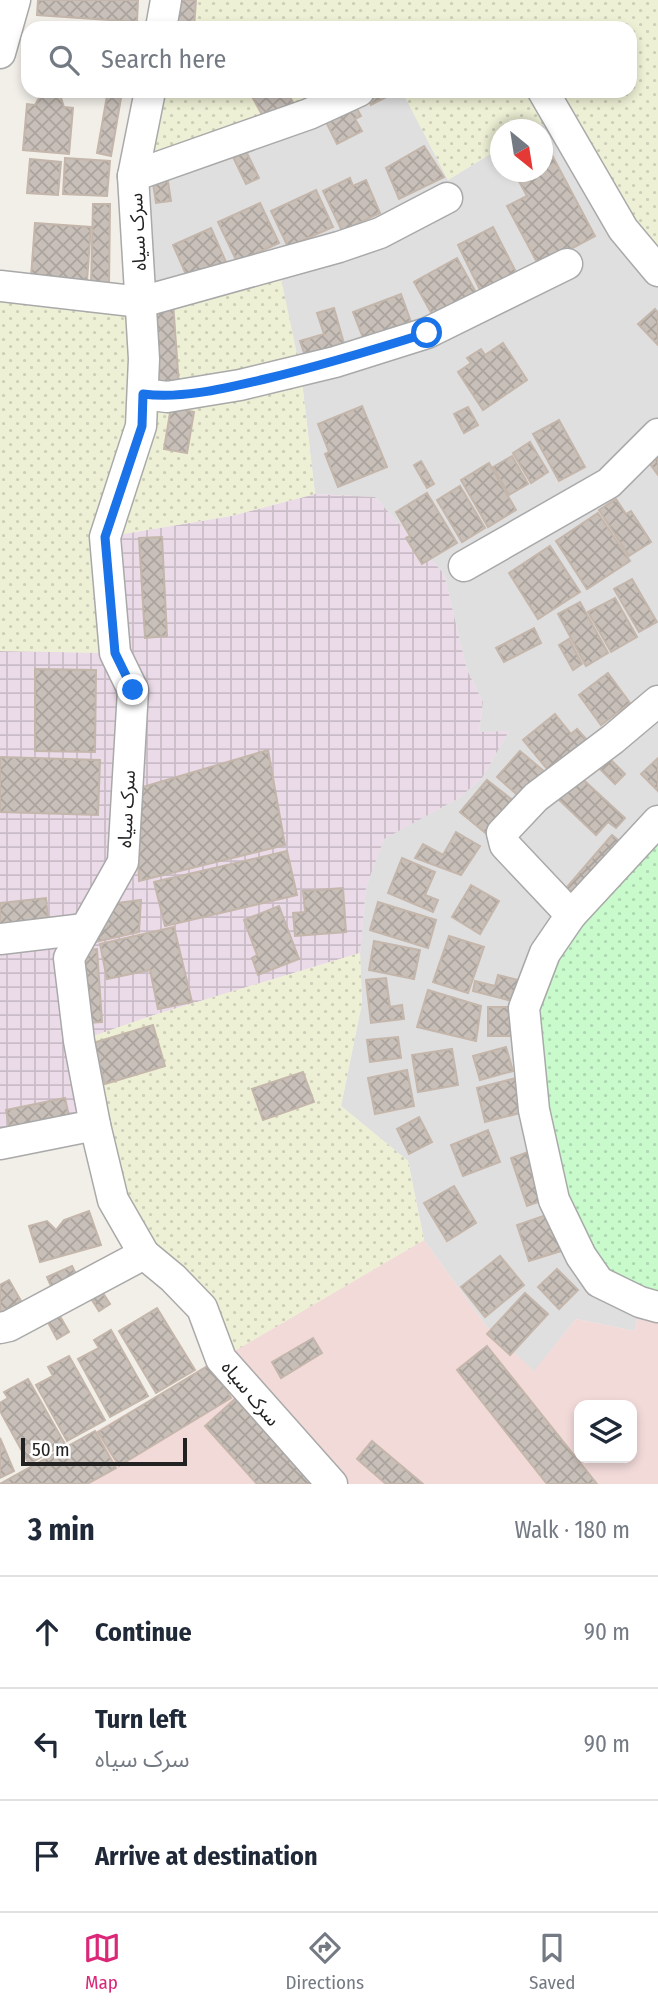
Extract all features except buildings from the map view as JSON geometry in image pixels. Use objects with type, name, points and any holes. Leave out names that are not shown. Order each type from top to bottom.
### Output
[{"type":"street","points":[[0,52],[15,0]]},
{"type":"street","points":[[162,21],[166,0]]},
{"type":"street","name":"سرک سیاه","points":[[149,98],[134,176],[144,359],[142,426],[105,537],[115,653],[133,690],[123,862],[69,958],[79,1041],[94,1125],[113,1200],[144,1254],[173,1278],[202,1308],[221,1359],[332,1484]]},
{"type":"street","points":[[134,176],[309,114],[344,98]]},
{"type":"street","points":[[547,98],[623,229],[658,271]]},
{"type":"street","points":[[0,286],[141,302],[349,244],[380,233],[447,198]]},
{"type":"street","points":[[143,394],[167,397],[240,385],[348,358],[427,333],[567,264]]},
{"type":"street","points":[[464,566],[609,483],[658,434]]},
{"type":"street","points":[[571,915],[505,845],[502,833],[536,797],[658,701]]},
{"type":"street","points":[[658,821],[571,915],[545,953],[524,1008],[534,1110],[559,1212],[581,1256],[599,1282],[640,1303],[658,1307]]},
{"type":"street","points":[[0,939],[85,929]]},
{"type":"street","points":[[0,1144],[94,1125]]},
{"type":"street","points":[[0,1328],[9,1326],[144,1254]]},
{"type":"shaded area","points":[[317,98],[406,98],[448,180],[490,154],[490,182],[553,182],[553,136],[658,264],[658,821],[640,1302],[635,1331],[576,1319],[534,1372],[487,1327],[424,1240],[408,1161],[341,1106],[362,1003],[360,953],[366,887],[384,838],[459,798],[482,778],[509,731],[479,733],[483,702],[467,670],[444,574],[375,497],[315,494],[301,373],[141,302],[133,176]]},
{"type":"shaded area","points":[[315,494],[375,497],[444,574],[467,670],[483,702],[479,732],[509,731],[482,778],[459,798],[384,839],[366,887],[360,953],[151,1016],[80,1041],[95,1125],[0,1144],[0,651],[115,653],[105,537],[231,516]]},
{"type":"shaded area","points":[[424,1240],[487,1327],[534,1371],[576,1319],[635,1331],[640,1302],[658,1307],[658,1484],[5,1484]]},
{"type":"green space","points":[[166,0],[658,0],[658,264],[553,136],[553,119],[490,119],[490,154],[448,180],[406,98],[637,98],[637,21],[162,21]]},
{"type":"green space","points":[[149,98],[317,98],[133,176]]},
{"type":"green space","points":[[279,269],[301,373],[315,494],[231,516],[105,537],[115,653],[0,651],[0,286],[141,302]]},
{"type":"green space","points":[[658,821],[658,1307],[581,1256],[524,1008],[545,953]]},
{"type":"green space","points":[[360,953],[362,1003],[341,1106],[408,1161],[424,1240],[221,1359],[144,1254],[79,1041],[151,1016]]},
{"type":"route","points":[[133,690],[115,653],[105,537],[142,426],[143,394],[167,397],[240,385],[335,362],[427,333]]}]
